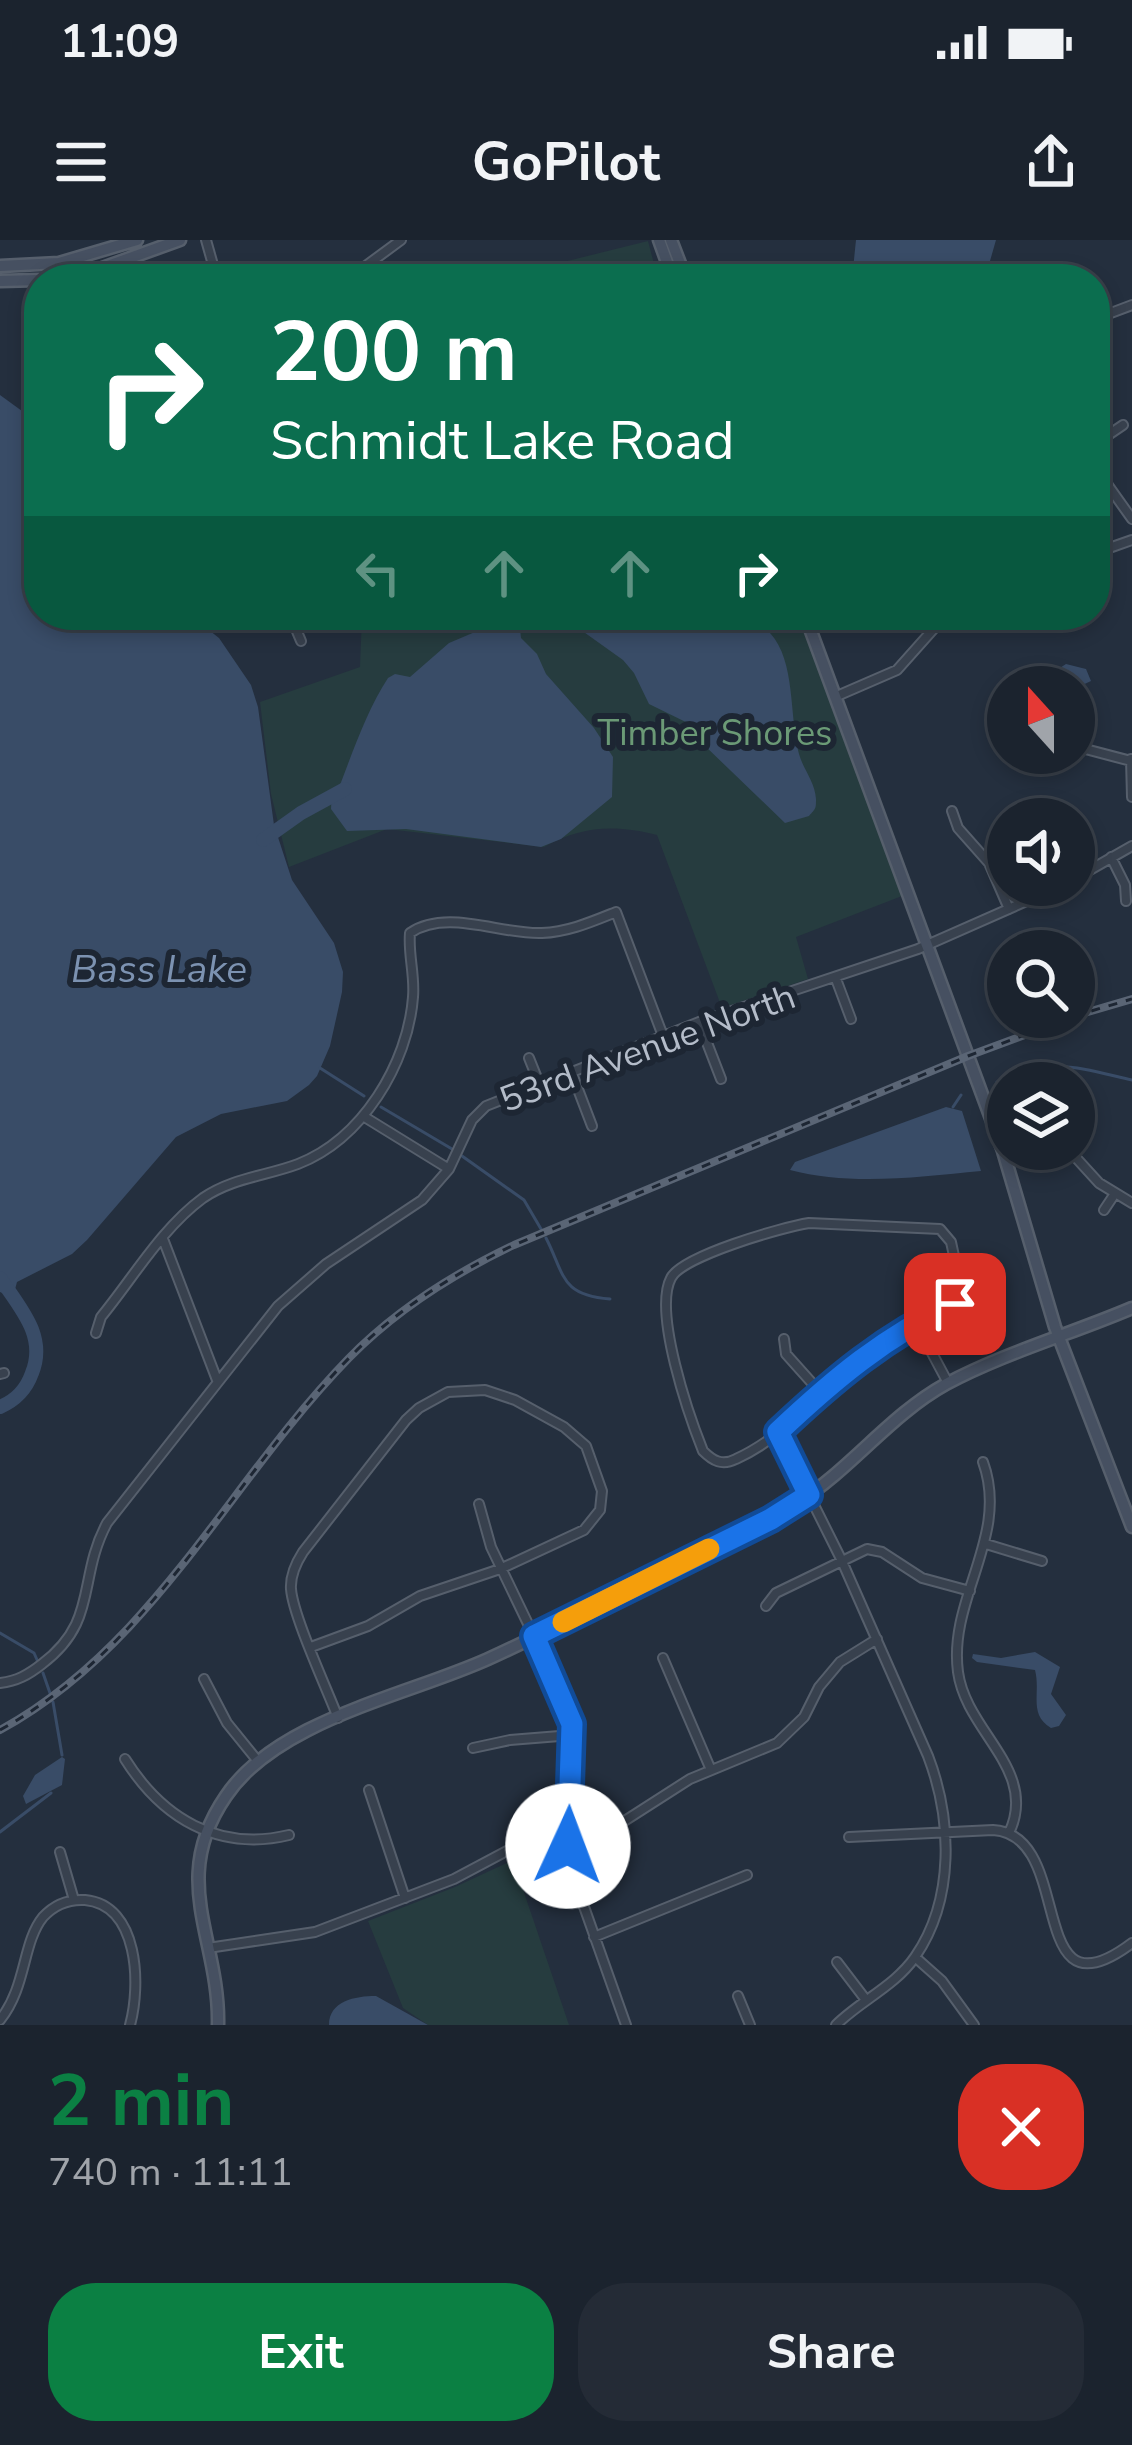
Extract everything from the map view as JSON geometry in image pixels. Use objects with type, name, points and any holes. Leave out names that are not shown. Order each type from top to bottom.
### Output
[{"type":"street","points":[[39,264],[59,263],[137,240]]},
{"type":"street","points":[[114,264],[180,240]]},
{"type":"street","points":[[368,264],[400,240]]},
{"type":"street","points":[[1110,434],[1123,425]]},
{"type":"street","points":[[1110,488],[1132,519]]},
{"type":"street","points":[[296,630],[301,641]]},
{"type":"street","points":[[811,630],[1003,1151],[1059,1339],[1132,1527]]},
{"type":"street","points":[[837,696],[897,670],[933,630]]},
{"type":"street","points":[[1095,751],[1131,759],[1132,797]]},
{"type":"street","points":[[952,811],[958,827],[989,863],[1009,909]]},
{"type":"street","points":[[1095,867],[1132,846]]},
{"type":"street","points":[[1111,857],[1125,885],[1126,901]]},
{"type":"street","name":"53rd Avenue North","points":[[0,1683],[30,1674],[68,1642],[81,1620],[94,1552],[107,1523],[258,1329],[300,1285],[352,1245],[406,1214],[449,1169],[478,1112],[539,1083],[699,1022],[836,979],[1016,906]]},
{"type":"street","points":[[96,1333],[101,1316],[178,1220],[207,1196],[240,1179],[312,1158],[363,1116],[385,1082],[407,1028],[413,998],[410,932],[418,927],[456,924],[544,933],[616,912],[663,1036]]},
{"type":"street","points":[[836,979],[851,1019]]},
{"type":"street","points":[[699,1022],[721,1079]]},
{"type":"street","points":[[530,1058],[539,1083]]},
{"type":"street","points":[[571,1071],[592,1126]]},
{"type":"street","points":[[363,1116],[449,1169]]},
{"type":"street","points":[[1089,1170],[1114,1195],[1132,1203]]},
{"type":"street","points":[[1104,1210],[1114,1195]]},
{"type":"street","points":[[808,1223],[940,1229],[949,1236],[963,1287],[955,1304],[916,1323],[859,1359],[778,1432],[721,1463],[703,1451],[676,1369],[667,1295],[669,1281],[683,1266],[764,1233],[808,1223]]},
{"type":"street","points":[[163,1239],[218,1382]]},
{"type":"street","points":[[218,2025],[217,1991],[197,1889],[199,1865],[223,1799],[257,1760],[291,1737],[455,1674],[771,1519],[809,1495],[906,1410],[949,1383],[1132,1308]]},
{"type":"street","points":[[916,1323],[949,1383]]},
{"type":"street","points":[[784,1339],[786,1354],[820,1392]]},
{"type":"street","points":[[311,1647],[584,1530],[600,1510],[600,1481],[586,1446],[577,1435],[499,1394],[468,1388],[448,1392],[406,1420],[303,1552],[292,1577],[293,1599],[311,1647],[338,1718]]},
{"type":"street","points":[[778,1432],[842,1559],[933,1769],[946,1831],[938,1901],[915,1957],[836,2025]]},
{"type":"street","points":[[983,1462],[992,1492],[986,1544],[957,1643],[957,1666],[974,1716],[1014,1779],[1018,1810],[1009,1833]]},
{"type":"street","points":[[478,1504],[500,1569],[569,1709],[572,1735],[566,1831],[571,1870],[626,2025]]},
{"type":"street","points":[[986,1544],[1042,1561]]},
{"type":"street","points":[[766,1606],[776,1593],[859,1550],[882,1552],[922,1578],[970,1592]]},
{"type":"street","points":[[207,1948],[315,1932],[472,1870],[533,1837],[594,1831],[626,1820],[711,1770],[777,1743],[804,1718],[819,1687],[840,1661],[877,1639]]},
{"type":"street","points":[[663,1658],[711,1770]]},
{"type":"street","points":[[204,1679],[227,1723],[257,1760]]},
{"type":"street","points":[[473,1748],[572,1735]]},
{"type":"street","points":[[125,1759],[164,1808],[209,1830],[240,1842],[289,1835]]},
{"type":"street","points":[[369,1790],[405,1898]]},
{"type":"street","points":[[849,1837],[1009,1833],[1043,1880],[1055,1933],[1068,1958],[1082,1967],[1100,1967],[1132,1943]]},
{"type":"street","points":[[60,1852],[74,1900]]},
{"type":"street","points":[[594,1937],[747,1875]]},
{"type":"street","points":[[0,2020],[18,1992],[38,1926],[54,1907],[74,1900],[106,1906],[128,1933],[135,1997],[130,2025]]},
{"type":"street","points":[[915,1957],[942,1982],[974,2025]]},
{"type":"street","points":[[837,1961],[866,2000]]},
{"type":"street","points":[[738,1996],[750,2025]]},
{"type":"green space","points":[[648,241],[654,264],[555,264]]},
{"type":"green space","name":"Timber Shores","points":[[361,630],[804,630],[902,896],[796,937],[808,979],[722,1008],[657,835],[599,829],[544,847],[387,829],[289,867],[271,794],[260,702],[360,667]]},
{"type":"green space","points":[[513,1860],[569,2025],[428,2025],[403,2008],[368,1921]]},
{"type":"water","points":[[856,240],[996,240],[989,264],[854,264]]},
{"type":"water","name":"Bass Lake","points":[[0,395],[24,414],[24,630],[209,630],[219,638],[251,685],[258,707],[274,825],[292,880],[334,943],[343,972],[330,1046],[309,1085],[287,1101],[221,1114],[176,1137],[72,1254],[17,1282],[13,1297],[0,1292]]},
{"type":"water","points":[[480,630],[520,630],[546,674],[613,757],[612,797],[561,839],[541,847],[406,829],[347,831],[331,809],[332,791],[340,785],[367,716],[388,678],[395,674],[410,677],[449,643]]},
{"type":"water","points":[[581,630],[773,630],[770,633],[788,674],[799,754],[815,793],[816,807],[809,816],[785,823],[703,744],[700,729],[649,704],[623,660]]},
{"type":"water","points":[[946,1107],[962,1111],[981,1171],[860,1179],[790,1170],[795,1162]]},
{"type":"water","points":[[1035,1652],[1060,1667],[1051,1694],[1066,1715],[1059,1726],[1051,1728],[1040,1716],[1035,1670],[972,1658],[973,1654],[1001,1658]]},
{"type":"water","points":[[62,1757],[62,1785],[26,1804],[23,1796],[35,1775]]},
{"type":"water","points":[[376,1996],[428,2025],[329,2025],[338,2005]]},
{"type":"waterway","points":[[263,840],[345,789]]},
{"type":"waterway","points":[[320,1068],[364,1096]]},
{"type":"waterway","points":[[1095,1072],[1132,1080]]},
{"type":"waterway","points":[[953,1107],[961,1095]]},
{"type":"waterway","points":[[381,1107],[452,1149]]},
{"type":"waterway","points":[[462,1156],[524,1200],[541,1229]]},
{"type":"waterway","points":[[546,1238],[573,1288],[610,1299]]},
{"type":"waterway","points":[[0,1278],[23,1311],[36,1347],[27,1384],[0,1407]]},
{"type":"waterway","points":[[0,1633],[34,1653],[38,1662]]},
{"type":"waterway","points":[[43,1673],[51,1696]]},
{"type":"waterway","points":[[53,1702],[62,1755]]},
{"type":"waterway","points":[[0,1832],[51,1793]]},
{"type":"railway","points":[[1095,1010],[1132,999]]},
{"type":"railway","points":[[0,1730],[55,1695],[103,1653],[188,1558],[349,1358],[426,1294],[514,1245],[1016,1038]]},
{"type":"slow traffic","points":[[563,1622],[709,1549]]},
{"type":"route","points":[[568,1846],[572,1724],[534,1636],[771,1519],[809,1495],[778,1432],[859,1359],[955,1304]]}]
